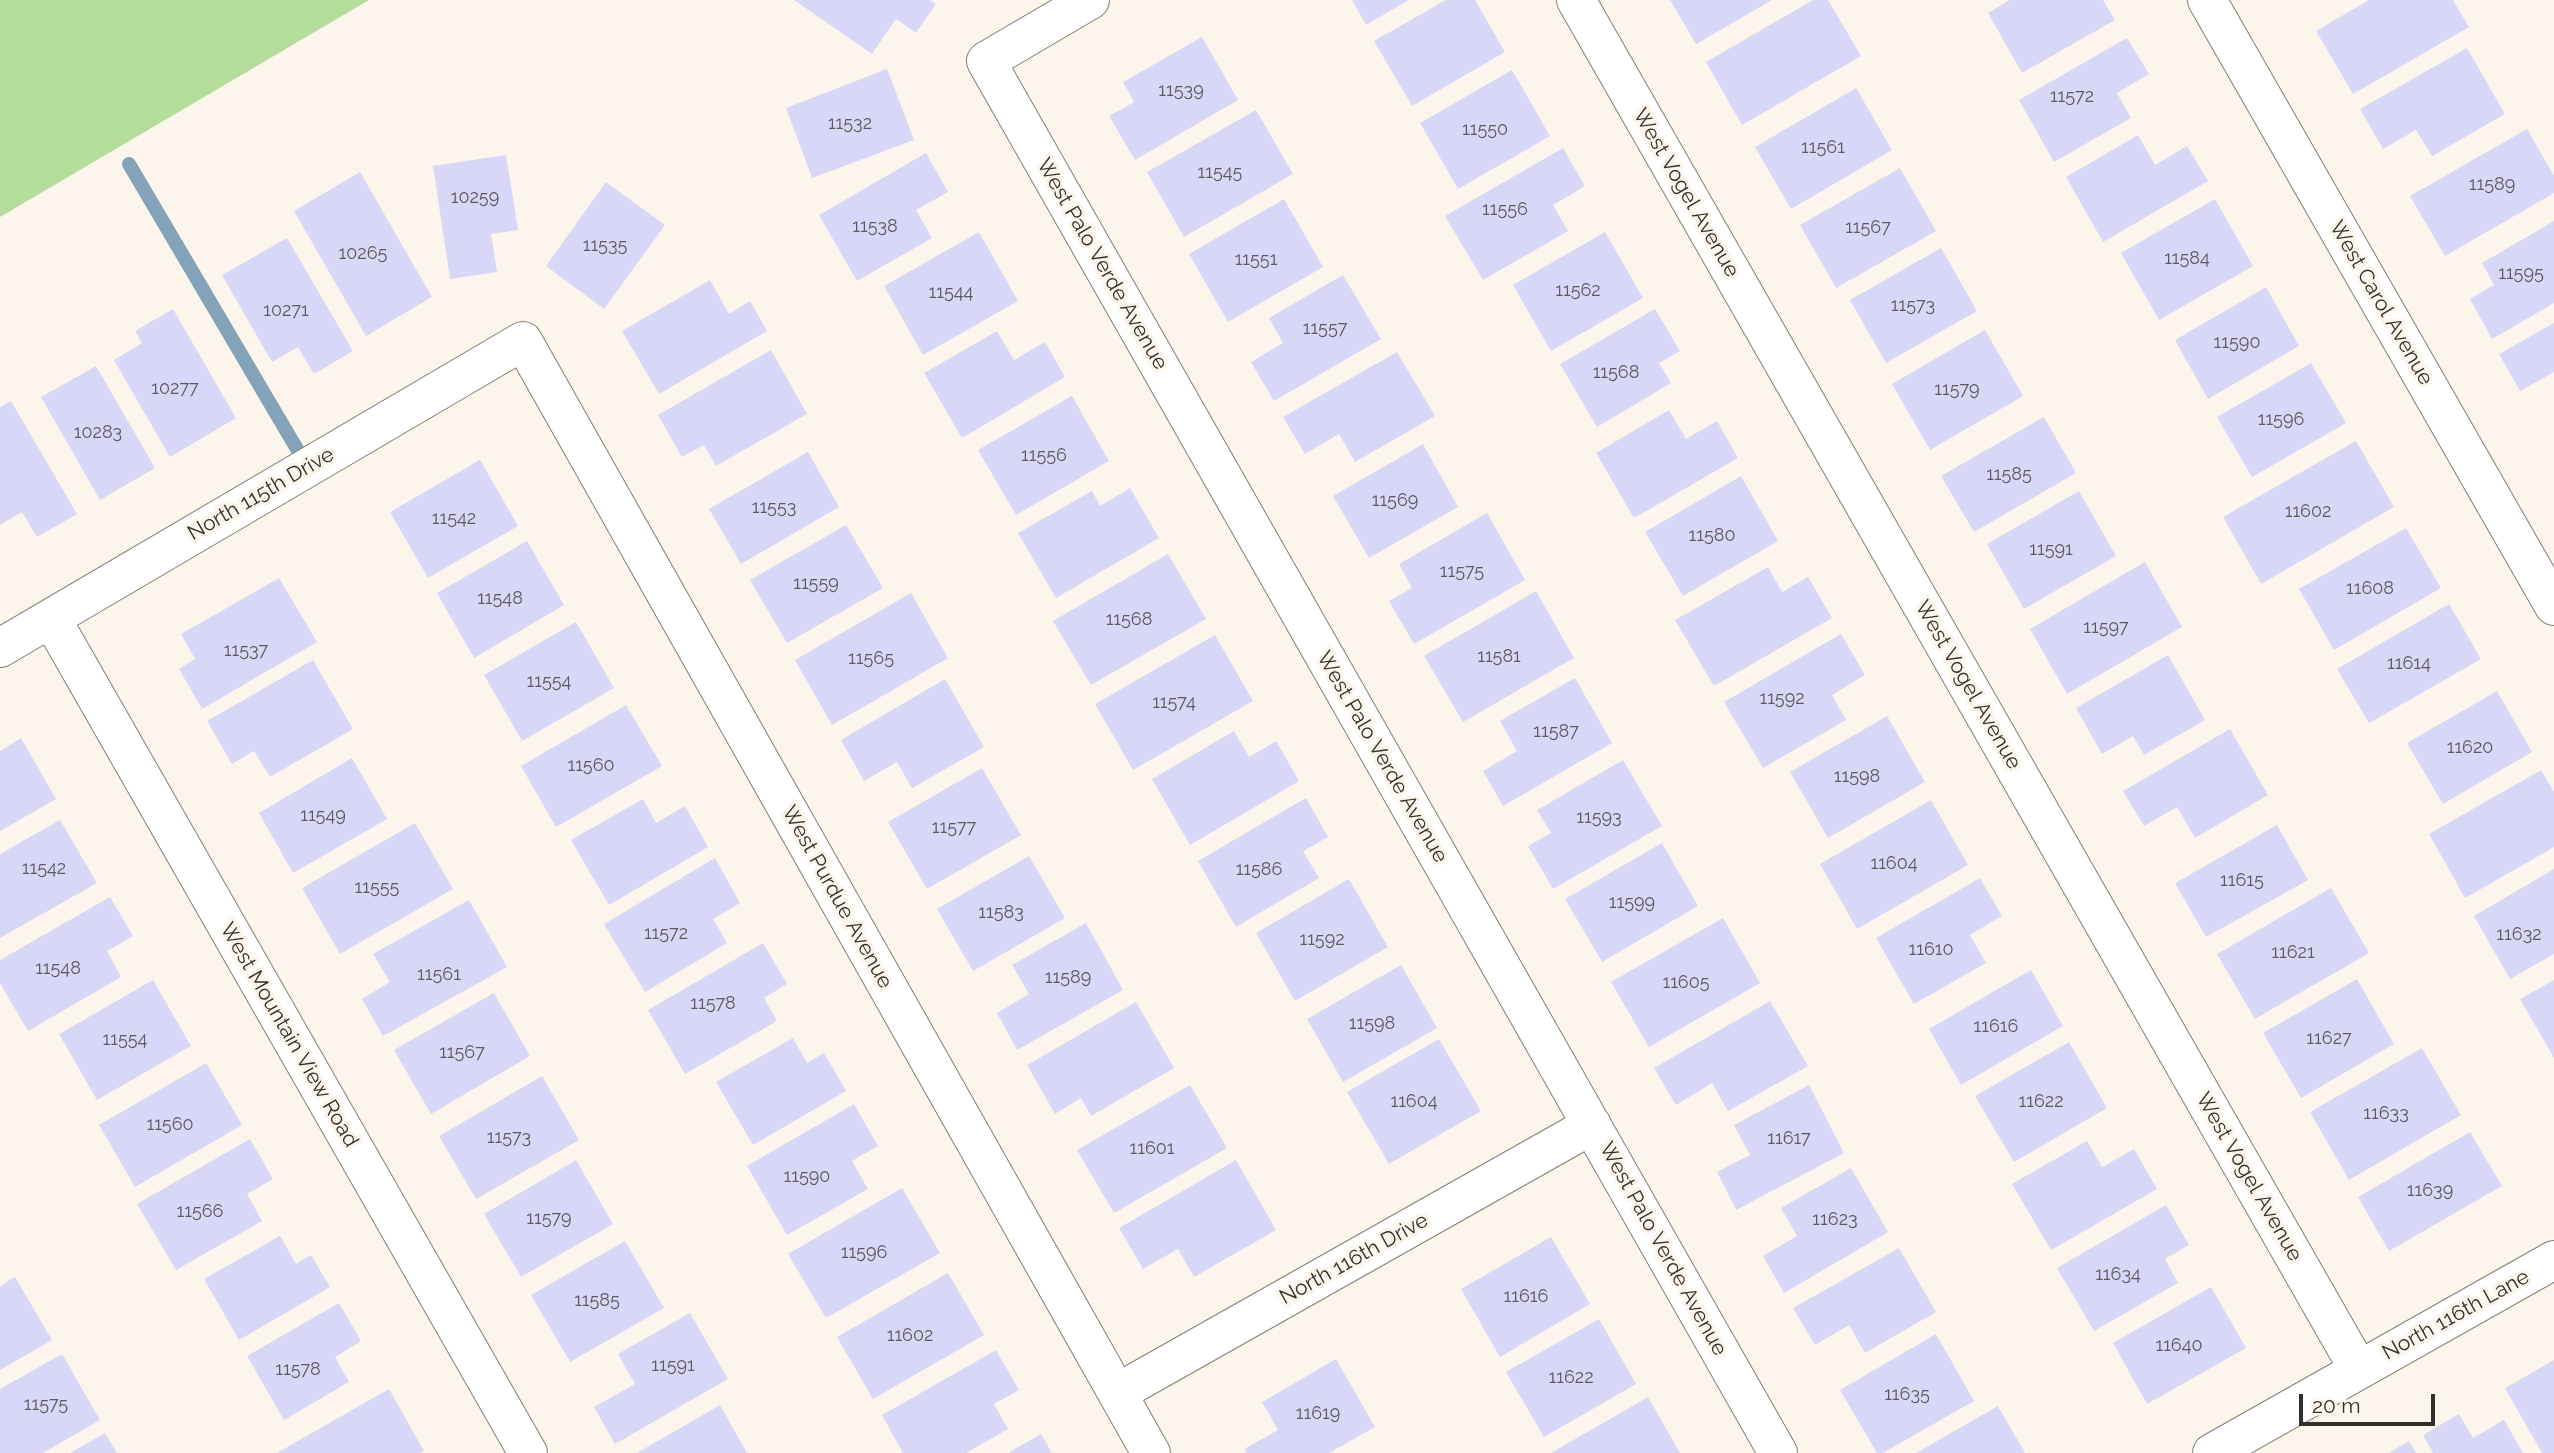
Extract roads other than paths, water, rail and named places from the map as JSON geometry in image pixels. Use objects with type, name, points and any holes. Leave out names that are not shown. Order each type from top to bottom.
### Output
[{"type":"street","name":"West Palo Verde Avenue","points":[[1090,0],[986,61],[1778,1453]]},
{"type":"street","name":"West Vogel Avenue","points":[[1576,0],[2359,1370]]},
{"type":"street","name":"West Carol Avenue","points":[[2207,0],[2554,606]]},
{"type":"street","name":"North 115th Drive","points":[[0,648],[523,341]]},
{"type":"street","name":"West Purdue Avenue","points":[[523,341],[1151,1453]]},
{"type":"street","name":"West Mountain View Road","points":[[51,618],[528,1453]]},
{"type":"street","name":"North 116th Drive","points":[[1117,1393],[1592,1125]]},
{"type":"street","name":"North 116th Lane","points":[[2212,1453],[2554,1260]]},
{"type":"waterway","points":[[129,164],[307,466]]}]
